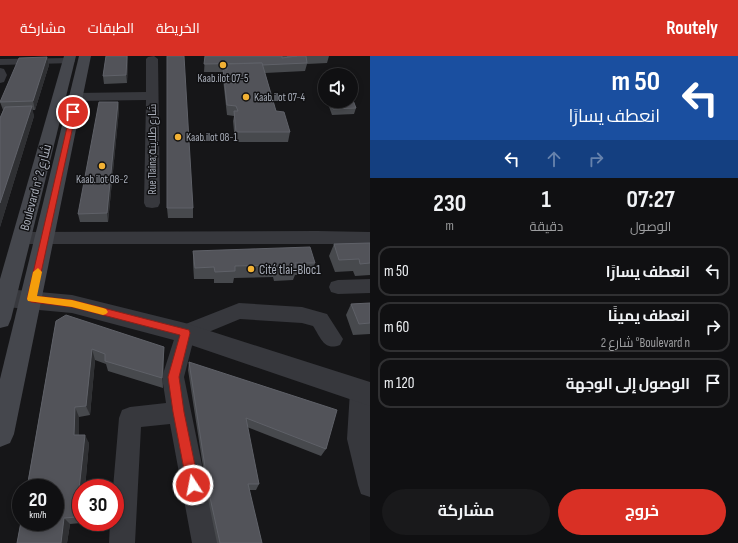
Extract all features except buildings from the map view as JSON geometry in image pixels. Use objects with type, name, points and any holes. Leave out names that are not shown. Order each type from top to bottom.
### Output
[{"type":"main road","name":"Boulevard n° شارع 2","points":[[0,434],[76,98],[74,58]]},
{"type":"main road","name":"Boulevard n° شارع 2","points":[[3,308],[21,238],[74,58]]},
{"type":"street","points":[[0,62],[74,58]]},
{"type":"street","name":"Rue Tlaina;شارع طلاينة","points":[[152,59],[152,203]]},
{"type":"street","points":[[0,71],[2,75],[0,79]]},
{"type":"street","name":"Rue Tlaina;شارع طلاينة","points":[[76,98],[152,96]]},
{"type":"street","points":[[21,238],[370,238]]},
{"type":"street","points":[[338,287],[370,286]]},
{"type":"street","points":[[3,308],[31,299],[72,304],[185,333],[366,393],[359,439],[370,485]]},
{"type":"street","points":[[185,333],[239,311],[302,315],[320,320],[332,339]]},
{"type":"street","points":[[185,333],[174,377],[179,412],[205,543]]},
{"type":"street","points":[[122,543],[130,418],[179,412]]},
{"type":"slow traffic","points":[[38,272],[31,299],[72,304],[103,312]]},
{"type":"place","name":"Kaab.ilot 07-5","points":[[223,65]]},
{"type":"place","name":"Kaab.ilot 07-4","points":[[246,97]]},
{"type":"place","name":"Kaab.ilot 08-1","points":[[178,137]]},
{"type":"place","name":"Kaab.ilot 08-2","points":[[102,166]]},
{"type":"place","name":"Cité tlai-Bloc1","points":[[251,269]]},
{"type":"route","points":[[73,112],[31,299],[72,304],[185,333],[174,377],[193,485]]}]
